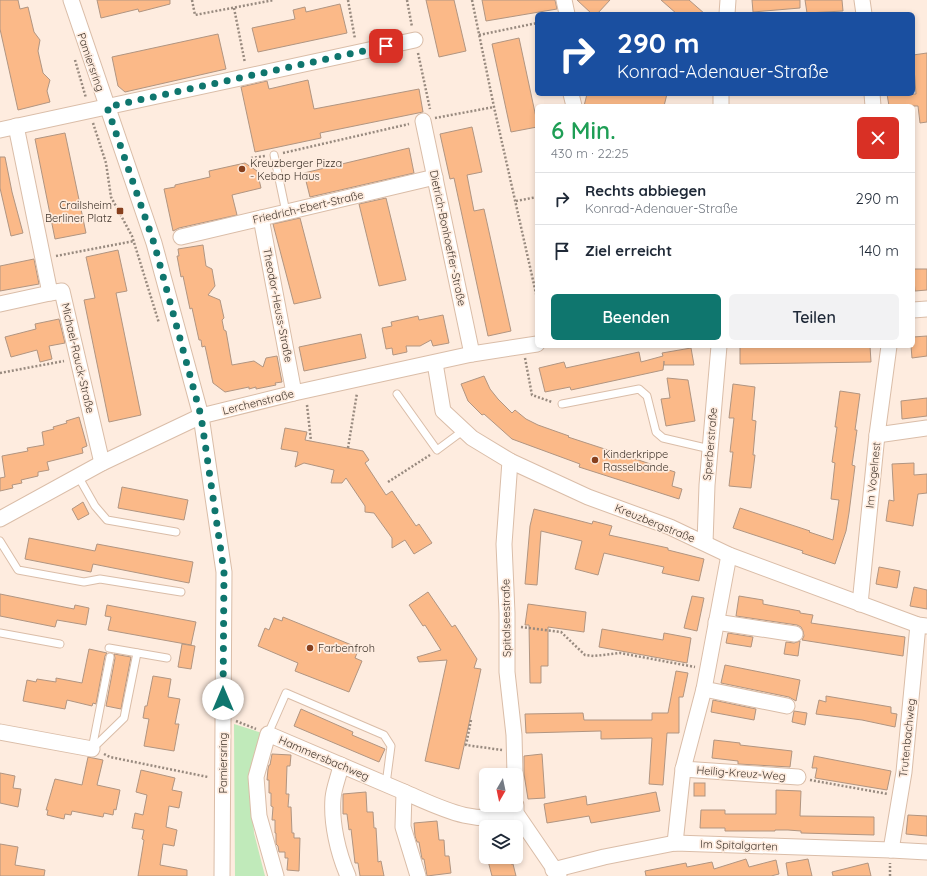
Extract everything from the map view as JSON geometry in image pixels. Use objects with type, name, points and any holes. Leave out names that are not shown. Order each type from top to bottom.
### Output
[{"type":"street","name":"Pamiersring","points":[[71,0],[154,243],[201,416],[224,572],[222,876]]},
{"type":"street","points":[[564,0],[567,12]]},
{"type":"street","points":[[727,12],[728,0]]},
{"type":"street","points":[[862,0],[864,12]]},
{"type":"street","points":[[0,129],[415,40]]},
{"type":"street","name":"Dietrich-Bonhoeffer-Straße","points":[[428,120],[435,177],[472,354]]},
{"type":"street","name":"Michael-Rauck-Straße","points":[[16,126],[50,293],[62,291],[102,462]]},
{"type":"street","name":"Friedrich-Ebert-Straße","points":[[181,237],[435,177]]},
{"type":"street","name":"Theodor-Heuss-Straße","points":[[261,218],[300,391]]},
{"type":"street","points":[[0,304],[50,293]]},
{"type":"street","points":[[915,310],[927,309]]},
{"type":"street","name":"Lerchenstraße","points":[[0,519],[102,462],[201,416],[300,391],[472,354],[530,345]]},
{"type":"street","name":"Sperberstraße","points":[[705,543],[707,486],[718,348]]},
{"type":"street","name":"Im Vogelnest","points":[[860,604],[877,435],[889,348]]},
{"type":"street","name":"Kreuzbergstraße","points":[[435,363],[443,411],[472,438],[510,461],[588,497],[670,528],[729,555],[923,626]]},
{"type":"street","points":[[877,435],[927,428]]},
{"type":"street","name":"Spitalseestraße","points":[[510,461],[504,544],[507,672],[514,735],[515,768]]},
{"type":"street","name":"Heilig-Kreuz-Weg","points":[[675,843],[683,769],[704,689],[729,555]]},
{"type":"street","points":[[716,622],[795,634]]},
{"type":"street","name":"Trutenbachweg","points":[[890,850],[904,772],[923,626]]},
{"type":"street","points":[[704,689],[787,706]]},
{"type":"street","points":[[0,732],[92,749]]},
{"type":"street","name":"Hammersbachweg","points":[[276,876],[259,816],[256,777],[268,734],[455,814],[482,818],[504,817],[512,812]]},
{"type":"street","points":[[342,765],[333,798],[334,833],[348,876]]},
{"type":"street","name":"Heilig-Kreuz-Weg","points":[[683,769],[798,777]]},
{"type":"street","points":[[404,792],[403,826],[418,876]]},
{"type":"street","points":[[518,812],[556,873]]},
{"type":"street","name":"Im Spitalgarten","points":[[556,873],[604,856],[675,843],[927,852]]},
{"type":"lane","points":[[274,155],[286,212]]},
{"type":"lane","points":[[562,404],[639,389],[648,396],[656,432],[663,438],[710,449]]},
{"type":"lane","points":[[397,394],[437,450],[464,430]]},
{"type":"lane","points":[[78,476],[95,506],[107,520],[176,532]]},
{"type":"lane","points":[[0,541],[18,570],[84,582],[100,579],[181,592]]},
{"type":"lane","points":[[0,633],[60,644]]},
{"type":"lane","points":[[109,648],[167,658]]},
{"type":"lane","points":[[92,749],[124,718],[137,653]]},
{"type":"lane","points":[[92,749],[110,657]]},
{"type":"lane","points":[[268,734],[286,693],[384,735],[391,746],[386,784]]},
{"type":"path","points":[[192,0],[195,16],[274,0]]},
{"type":"path","points":[[348,0],[358,52]]},
{"type":"path","points":[[407,0],[428,120]]},
{"type":"path","points":[[472,0],[535,289]]},
{"type":"path","points":[[234,8],[247,76]]},
{"type":"path","points":[[479,35],[535,23]]},
{"type":"path","points":[[251,158],[274,155],[494,106]]},
{"type":"path","points":[[516,201],[535,197]]},
{"type":"path","points":[[43,259],[134,241]]},
{"type":"path","points":[[530,345],[532,395],[562,404]]},
{"type":"path","points":[[0,373],[78,358]]},
{"type":"path","points":[[348,448],[359,379]]},
{"type":"path","points":[[300,391],[311,441]]},
{"type":"path","points":[[388,482],[437,450]]},
{"type":"path","points":[[507,625],[561,632],[585,655],[594,656],[620,653],[708,669]]},
{"type":"path","points":[[223,715],[268,734]]},
{"type":"path","points":[[472,720],[466,745],[514,751]]},
{"type":"path","points":[[92,749],[110,757],[213,777]]},
{"type":"path","points":[[798,777],[900,796]]},
{"type":"green space","points":[[234,724],[262,733],[252,808],[254,833],[265,876],[235,876]]},
{"type":"building","points":[[0,0],[18,0],[20,9],[28,7],[34,32],[40,40],[38,51],[43,73],[50,80],[47,91],[50,102],[18,110],[0,29]]},
{"type":"building","points":[[97,0],[170,0],[170,4],[139,12],[138,9],[101,18]]},
{"type":"building","points":[[426,0],[454,0],[466,51],[439,57]]},
{"type":"building","points":[[482,0],[555,0],[557,9],[486,21]]},
{"type":"building","points":[[577,0],[610,0],[599,12],[590,12]]},
{"type":"building","points":[[661,0],[689,0],[703,12],[675,12]]},
{"type":"building","points":[[752,0],[800,0],[800,8],[753,12]]},
{"type":"building","points":[[805,0],[842,0],[843,11],[807,12]]},
{"type":"building","points":[[340,4],[347,33],[258,52],[252,28],[295,19],[293,10],[305,7],[306,12]]},
{"type":"building","points":[[218,34],[226,69],[125,92],[118,86],[112,57]]},
{"type":"building","points":[[519,38],[535,113],[535,127],[511,132],[492,44]]},
{"type":"building","points":[[927,53],[927,122],[920,123],[918,106],[915,106],[915,104],[889,104],[887,96],[915,96],[915,55]]},
{"type":"building","points":[[308,80],[314,109],[419,89],[423,112],[320,133],[321,138],[255,152],[241,87],[267,81],[269,89]]},
{"type":"building","points":[[586,96],[666,96],[664,104],[584,104]]},
{"type":"building","points":[[472,127],[482,172],[467,175],[474,211],[484,209],[511,331],[488,336],[454,178],[450,179],[440,134]]},
{"type":"building","points":[[65,133],[86,233],[55,239],[35,139]]},
{"type":"building","points":[[409,148],[414,173],[310,197],[304,173]]},
{"type":"building","points":[[0,157],[5,157],[12,192],[23,233],[11,236],[0,188]]},
{"type":"building","points":[[245,163],[257,171],[261,188],[232,195],[237,215],[179,228],[173,231],[164,189],[210,177],[209,171]]},
{"type":"building","points":[[386,198],[406,280],[379,286],[359,204]]},
{"type":"building","points":[[300,218],[321,298],[294,304],[273,224]]},
{"type":"building","points":[[203,245],[206,266],[212,269],[215,286],[208,295],[220,300],[224,318],[222,320],[224,330],[226,331],[232,365],[254,361],[263,367],[266,358],[277,356],[282,382],[275,383],[276,385],[256,389],[256,387],[249,389],[249,387],[225,392],[213,383],[205,346],[202,347],[201,340],[199,340],[192,308],[190,309],[183,276],[181,277],[177,256],[179,256],[178,249]]},
{"type":"building","points":[[118,250],[127,291],[116,293],[141,415],[109,422],[84,300],[95,298],[86,257]]},
{"type":"building","points":[[34,259],[39,284],[0,291],[0,266]]},
{"type":"building","points":[[915,269],[927,269],[927,290],[915,291]]},
{"type":"building","points":[[443,315],[449,343],[433,346],[431,340],[420,346],[406,346],[407,352],[393,355],[392,348],[386,349],[382,328],[392,326],[391,322],[418,316],[419,320]]},
{"type":"building","points":[[59,319],[65,343],[49,346],[52,359],[40,362],[37,350],[11,357],[5,337],[36,329],[35,324]]},
{"type":"building","points":[[361,334],[366,358],[304,371],[299,347]]},
{"type":"building","points":[[927,336],[927,356],[912,358],[911,348],[915,348],[915,337]]},
{"type":"building","points":[[691,348],[694,365],[664,365],[664,361],[663,370],[571,390],[570,387],[545,392],[539,368],[564,362],[566,368],[639,352],[641,362],[663,356],[662,353]]},
{"type":"building","points":[[740,348],[870,348],[871,362],[740,364]]},
{"type":"building","points":[[484,376],[490,389],[512,413],[515,410],[526,419],[569,436],[568,437],[675,472],[672,486],[682,489],[679,499],[579,467],[580,464],[512,439],[484,414],[482,415],[468,401],[461,384]]},
{"type":"building","points":[[667,378],[688,380],[695,421],[666,426],[661,399],[670,398]]},
{"type":"building","points":[[733,384],[755,387],[752,420],[756,421],[753,455],[755,455],[751,488],[729,486],[733,452],[730,452],[734,418],[729,418]]},
{"type":"building","points":[[840,391],[860,394],[855,430],[857,430],[852,465],[855,466],[849,513],[846,531],[835,564],[802,553],[803,551],[733,528],[740,508],[833,540],[839,500],[831,499],[835,463],[832,462]]},
{"type":"building","points":[[927,398],[927,416],[902,419],[901,401]]},
{"type":"building","points":[[79,417],[87,446],[82,448],[83,453],[47,462],[49,470],[38,472],[38,476],[21,480],[22,483],[12,485],[13,488],[0,491],[0,478],[5,477],[2,456],[28,451],[27,448],[44,445],[42,432],[54,429],[53,427],[67,423],[66,421]]},
{"type":"building","points":[[285,428],[307,432],[305,440],[363,451],[369,460],[365,463],[386,495],[392,491],[416,526],[419,524],[432,543],[414,554],[405,540],[392,548],[392,538],[374,513],[365,512],[365,506],[346,478],[342,483],[331,483],[334,470],[304,463],[295,467],[298,452],[281,449]]},
{"type":"building","points":[[914,463],[914,475],[927,474],[927,493],[918,494],[913,526],[886,521],[889,500],[894,501],[892,464]]},
{"type":"building","points":[[122,487],[188,500],[184,520],[118,508]]},
{"type":"building","points":[[83,502],[89,514],[78,520],[72,509]]},
{"type":"building","points":[[534,509],[592,524],[593,521],[612,526],[609,535],[668,548],[668,550],[704,559],[699,581],[662,573],[664,567],[604,553],[598,575],[575,569],[582,541],[541,531],[537,585],[525,584],[530,526]]},
{"type":"building","points":[[29,538],[95,551],[97,544],[193,562],[189,583],[93,564],[91,572],[25,559]]},
{"type":"building","points":[[879,567],[900,571],[897,588],[876,584]]},
{"type":"building","points":[[914,587],[927,590],[927,609],[910,606]]},
{"type":"building","points":[[428,592],[452,627],[455,625],[477,659],[474,668],[481,669],[459,769],[425,761],[447,660],[419,662],[417,657],[441,650],[425,625],[423,626],[409,605]]},
{"type":"building","points":[[0,594],[74,609],[75,605],[89,608],[86,625],[57,620],[55,627],[0,616]]},
{"type":"building","points":[[692,596],[704,598],[697,631],[684,628]]},
{"type":"building","points":[[739,596],[763,600],[763,604],[813,615],[811,623],[905,637],[903,656],[802,640],[804,636],[803,631],[801,627],[797,625],[736,616]]},
{"type":"building","points":[[528,604],[586,612],[584,632],[548,627],[548,666],[541,666],[541,683],[530,683],[529,625],[525,625]]},
{"type":"building","points":[[107,605],[196,622],[191,645],[108,630],[111,617],[105,616]]},
{"type":"building","points":[[283,617],[359,648],[355,658],[362,661],[349,692],[295,671],[298,663],[258,646],[265,628],[269,630],[274,618],[282,621]]},
{"type":"building","points":[[602,629],[663,640],[664,633],[691,638],[687,663],[599,647]]},
{"type":"building","points":[[728,633],[753,637],[751,647],[726,643]]},
{"type":"building","points":[[800,641],[798,656],[784,654],[786,642],[794,643]]},
{"type":"building","points":[[182,644],[195,646],[191,669],[178,667]]},
{"type":"building","points":[[89,649],[107,653],[105,656],[96,704],[93,703],[92,706],[67,700],[65,709],[23,701],[27,680],[36,682],[37,679],[56,682],[56,678],[82,683]]},
{"type":"building","points":[[114,654],[131,657],[121,709],[106,706],[115,658]]},
{"type":"building","points":[[725,665],[800,680],[796,701],[789,697],[721,683]]},
{"type":"building","points":[[676,671],[688,673],[683,697],[679,697],[679,733],[667,733],[663,785],[649,784],[652,738],[601,739],[601,731],[526,733],[525,714],[583,713],[584,720],[652,720],[652,713],[668,713]]},
{"type":"building","points":[[153,676],[171,679],[168,697],[180,699],[175,724],[179,724],[174,751],[144,746],[149,719],[143,718]]},
{"type":"building","points":[[826,696],[891,707],[891,713],[897,714],[895,727],[862,720],[816,714],[819,700],[826,702]]},
{"type":"building","points":[[713,700],[756,709],[754,720],[711,712]]},
{"type":"building","points":[[301,709],[353,732],[352,735],[385,749],[379,762],[294,726]]},
{"type":"building","points":[[794,711],[807,713],[805,725],[792,722]]},
{"type":"building","points":[[714,740],[740,743],[740,745],[792,751],[790,767],[738,764],[738,761],[712,758]]},
{"type":"building","points":[[272,754],[291,755],[290,766],[287,766],[286,794],[289,794],[288,807],[291,807],[292,833],[294,833],[294,838],[300,838],[299,871],[287,870],[288,858],[285,858],[285,852],[279,852],[276,844],[275,820],[272,820],[273,807],[271,806],[271,793],[269,793],[269,780],[267,780]]},
{"type":"building","points":[[542,754],[545,798],[528,799],[524,774],[524,756]]},
{"type":"building","points":[[814,756],[891,771],[887,790],[815,778],[817,768],[812,768]]},
{"type":"building","points":[[88,757],[103,760],[97,785],[120,790],[116,810],[114,809],[113,815],[104,813],[103,817],[72,811],[71,815],[65,814],[64,819],[47,815],[48,810],[46,810],[55,779],[82,785]]},
{"type":"building","points":[[141,770],[175,778],[172,790],[182,792],[179,808],[169,806],[166,827],[177,830],[174,846],[163,844],[160,865],[187,870],[187,876],[138,876],[144,840],[142,839],[144,830],[132,828],[135,813],[143,815],[147,795],[136,792]]},
{"type":"building","points":[[0,773],[15,776],[13,788],[21,789],[18,807],[0,803]]},
{"type":"building","points":[[694,783],[705,783],[705,796],[694,796]]},
{"type":"building","points":[[776,790],[801,791],[800,816],[874,817],[874,835],[801,833],[801,831],[788,830],[725,831],[725,828],[700,828],[701,810],[725,810],[725,814],[776,814]]},
{"type":"building","points":[[366,792],[367,812],[373,812],[374,828],[376,828],[378,862],[381,861],[384,876],[360,876],[358,863],[355,863],[351,829],[349,830],[347,814],[343,814],[343,794]]},
{"type":"building","points":[[656,792],[660,811],[591,823],[589,816],[547,823],[544,804],[586,796],[587,805]]},
{"type":"building","points":[[908,815],[927,816],[927,836],[906,834]]},
{"type":"building","points":[[437,821],[439,840],[444,840],[445,856],[449,856],[451,873],[427,876],[419,842],[417,842],[415,836],[414,823]]},
{"type":"building","points":[[0,844],[18,847],[15,865],[45,870],[44,876],[0,876]]},
{"type":"building","points":[[746,859],[749,867],[776,860],[779,874],[771,876],[646,876],[645,871],[686,863],[687,867],[712,862],[714,869]]},
{"type":"building","points":[[808,859],[812,876],[788,876],[786,863]]},
{"type":"building","points":[[868,863],[871,876],[833,876],[832,872]]},
{"type":"building","points":[[489,864],[513,864],[516,876],[492,876]]},
{"type":"place","name":"Kreuzberger Pizza - Kebap Haus","points":[[242,169]]},
{"type":"place","name":"Crailsheim Berliner Platz","points":[[120,211]]},
{"type":"place","name":"Kinderkrippe Rasselbande","points":[[595,460]]},
{"type":"place","name":"Farbenfroh","points":[[310,648]]},
{"type":"route","points":[[223,699],[224,572],[201,416],[154,243],[107,107],[386,46]]}]
